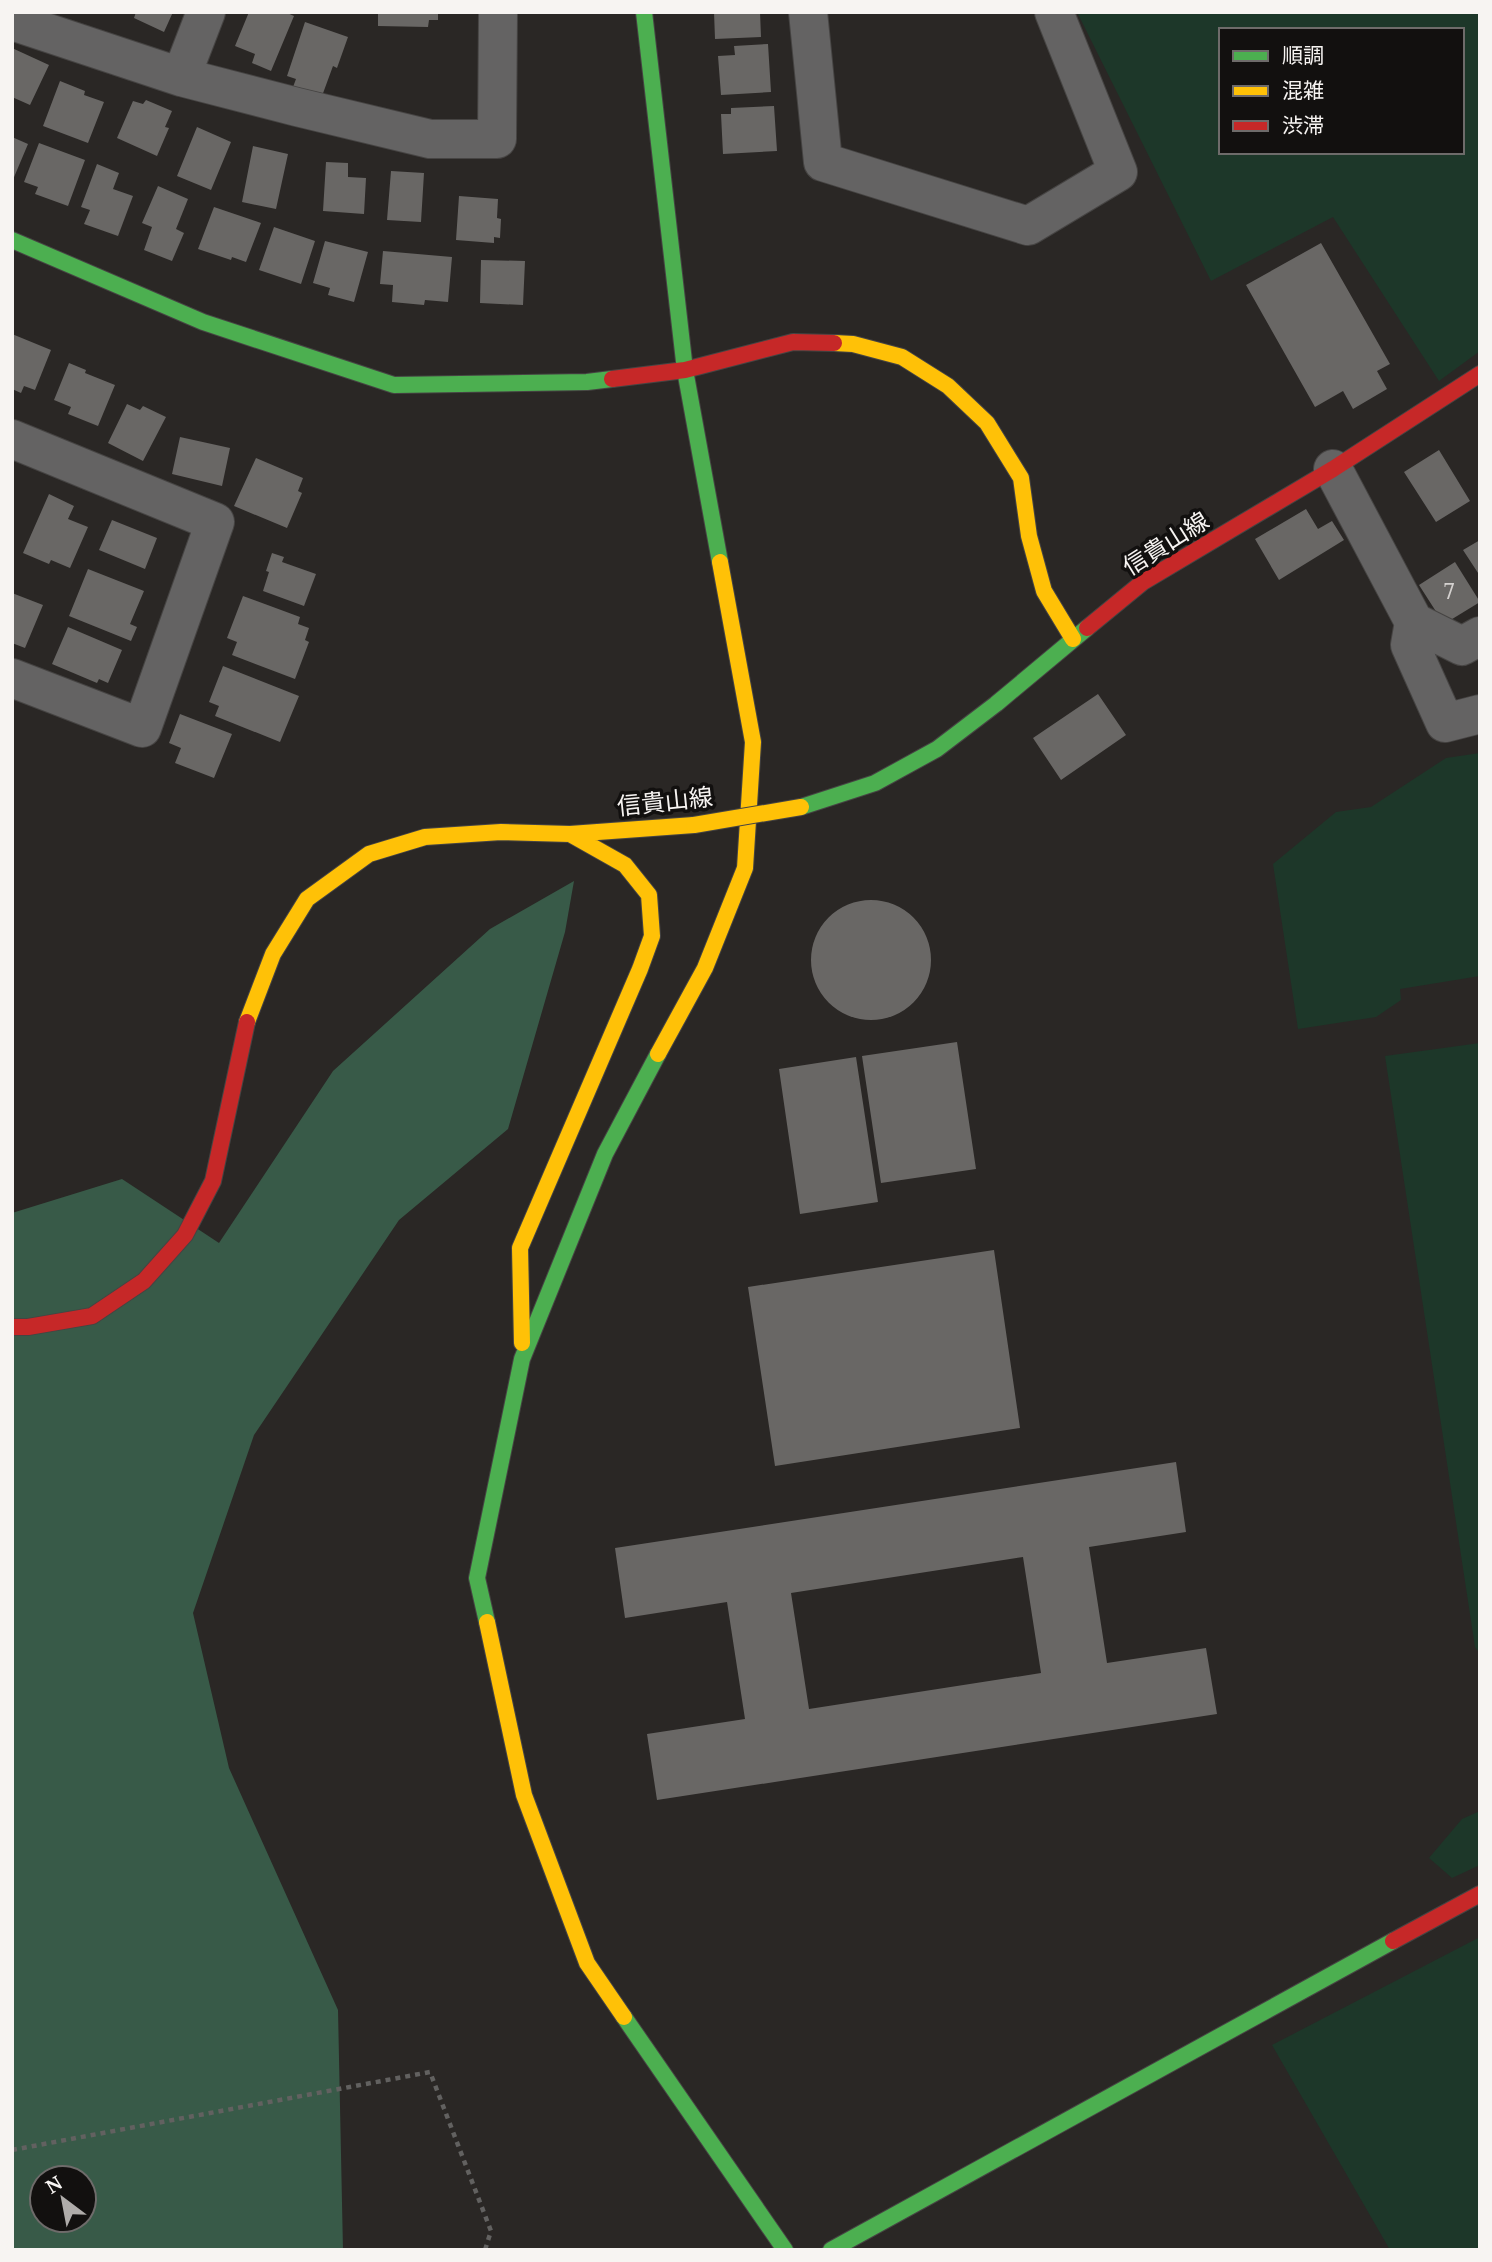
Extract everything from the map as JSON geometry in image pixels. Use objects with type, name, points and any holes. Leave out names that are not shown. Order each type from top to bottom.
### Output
[{"type":"street","points":[[181,77],[206,12]]},
{"type":"street","points":[[12,21],[181,77],[430,139],[497,139],[498,12]]},
{"type":"street","points":[[644,12],[685,370],[753,742],[745,868],[705,968],[604,1154],[522,1359],[477,1578],[524,1795],[587,1963],[785,2250]]},
{"type":"street","points":[[808,12],[822,162],[1028,226],[1118,172],[1054,12]]},
{"type":"street","points":[[12,240],[203,322],[394,384],[587,382],[685,370],[793,342],[853,344],[902,357],[948,386],[987,423],[1021,478],[1030,536],[1044,591],[1073,639]]},
{"type":"street","name":"信貴山線","points":[[12,1327],[28,1327],[92,1316],[144,1281],[186,1236],[213,1181],[249,1014],[273,954],[307,899],[369,854],[425,837],[501,832],[570,834],[694,825],[801,807],[875,783],[937,749],[996,704],[1143,582],[1333,469],[1480,374]]},
{"type":"street","points":[[12,439],[215,522],[142,728],[12,678]]},
{"type":"street","points":[[1333,469],[1414,622],[1462,646],[1480,636]]},
{"type":"street","points":[[1414,622],[1410,645],[1445,723],[1480,714]]},
{"type":"street","points":[[522,1359],[520,1248],[652,936],[649,895],[625,865],[570,834]]},
{"type":"street","points":[[831,2250],[1480,1894]]},
{"type":"path","points":[[12,2150],[430,2073],[491,2231],[485,2250]]},
{"type":"green space","points":[[1077,12],[1480,12],[1480,351],[1439,381],[1333,217],[1211,281]]},
{"type":"green space","points":[[1480,753],[1480,976],[1400,989],[1401,1000],[1376,1017],[1298,1029],[1273,864],[1336,812],[1371,807],[1446,758]]},
{"type":"green space","points":[[574,881],[565,932],[508,1129],[399,1220],[254,1435],[193,1613],[229,1768],[338,2010],[343,2250],[12,2250],[12,1213],[122,1179],[219,1243],[333,1071],[490,929]]},
{"type":"green space","points":[[1480,1043],[1480,1654],[1475,1647],[1385,1056]]},
{"type":"green space","points":[[1480,1811],[1480,1865],[1452,1878],[1429,1858],[1462,1819]]},
{"type":"green space","points":[[1480,1937],[1480,2250],[1390,2250],[1272,2045]]},
{"type":"building","points":[[136,12],[173,12],[164,32],[134,18]]},
{"type":"building","points":[[249,12],[285,12],[294,16],[271,71],[252,63],[255,54],[235,46]]},
{"type":"building","points":[[378,12],[438,12],[438,20],[429,20],[428,27],[378,26]]},
{"type":"building","points":[[714,12],[760,12],[761,37],[715,39]]},
{"type":"building","points":[[305,22],[348,37],[337,68],[333,66],[322,96],[293,87],[296,79],[287,76]]},
{"type":"building","points":[[768,44],[771,92],[721,95],[718,56],[735,55],[734,46]]},
{"type":"building","points":[[12,48],[49,65],[30,105],[12,97]]},
{"type":"building","points":[[60,81],[85,91],[84,95],[104,102],[88,143],[43,126]]},
{"type":"building","points":[[146,100],[172,111],[165,127],[169,128],[157,156],[117,138],[133,101],[143,104]]},
{"type":"building","points":[[774,106],[777,151],[723,154],[721,114],[731,114],[731,108]]},
{"type":"building","points":[[197,127],[231,142],[211,190],[177,176]]},
{"type":"building","points":[[12,137],[28,144],[12,182]]},
{"type":"building","points":[[39,143],[85,160],[68,206],[35,194],[38,187],[24,182]]},
{"type":"building","points":[[253,146],[288,154],[276,209],[242,202]]},
{"type":"building","points":[[326,162],[348,163],[348,177],[366,178],[364,214],[323,211]]},
{"type":"building","points":[[97,164],[119,173],[113,189],[133,196],[118,236],[84,224],[90,210],[81,207]]},
{"type":"building","points":[[391,171],[424,173],[421,222],[387,220]]},
{"type":"building","points":[[158,186],[188,199],[176,229],[184,233],[172,261],[144,250],[152,227],[142,223]]},
{"type":"building","points":[[459,196],[498,199],[500,238],[494,237],[494,243],[456,240]]},
{"type":"building","points":[[214,207],[261,223],[246,262],[198,249]]},
{"type":"building","points":[[274,227],[315,241],[301,284],[259,270]]},
{"type":"building","points":[[325,241],[368,252],[354,302],[328,295],[330,288],[313,283]]},
{"type":"building","points":[[1321,243],[1390,364],[1377,371],[1387,389],[1353,409],[1343,391],[1315,407],[1246,285]]},
{"type":"building","points":[[383,251],[452,257],[448,302],[425,300],[424,305],[392,302],[393,285],[380,284]]},
{"type":"building","points":[[481,260],[525,261],[523,305],[480,303]]},
{"type":"building","points":[[12,334],[51,350],[35,390],[24,386],[21,393],[12,389]]},
{"type":"building","points":[[69,363],[86,370],[85,373],[115,385],[98,426],[68,414],[71,407],[54,400]]},
{"type":"building","points":[[127,404],[140,410],[143,406],[166,417],[143,461],[108,443]]},
{"type":"building","points":[[180,437],[230,448],[222,486],[172,474]]},
{"type":"building","points":[[1439,450],[1470,501],[1436,522],[1404,472]]},
{"type":"building","points":[[256,458],[303,478],[298,491],[302,493],[287,528],[234,506]]},
{"type":"building","points":[[49,494],[74,506],[68,519],[88,527],[70,568],[51,560],[49,564],[23,553]]},
{"type":"building","points":[[1306,509],[1318,529],[1332,521],[1344,540],[1279,580],[1255,539]]},
{"type":"building","points":[[112,520],[157,538],[145,569],[99,550]]},
{"type":"building","points":[[1480,540],[1480,576],[1463,550]]},
{"type":"building","points":[[272,553],[284,557],[282,562],[316,574],[304,606],[263,591]]},
{"type":"building","points":[[1455,562],[1480,602],[1444,624],[1419,585]]},
{"type":"building","points":[[88,569],[144,591],[130,624],[137,627],[131,641],[69,616]]},
{"type":"building","points":[[12,593],[43,605],[25,648],[12,643]]},
{"type":"building","points":[[243,596],[300,617],[298,624],[309,628],[305,640],[309,642],[295,679],[232,655],[237,642],[227,638]]},
{"type":"building","points":[[68,627],[122,650],[108,683],[99,679],[97,683],[52,664]]},
{"type":"building","points":[[223,666],[299,696],[280,742],[215,716],[219,706],[209,702]]},
{"type":"building","points":[[1098,694],[1126,735],[1061,780],[1033,738]]},
{"type":"building","points":[[180,714],[232,734],[214,778],[175,763],[181,748],[169,743]]},
{"type":"building","points":[[871,900],[894,904],[914,917],[927,937],[931,960],[927,983],[914,1003],[894,1016],[871,1020],[848,1016],[828,1003],[815,983],[811,960],[815,937],[828,917],[848,904]]},
{"type":"building","points":[[957,1042],[976,1169],[881,1183],[862,1056]]},
{"type":"building","points":[[856,1057],[878,1202],[800,1214],[779,1069]]},
{"type":"building","points":[[994,1250],[1020,1428],[775,1466],[748,1287]]},
{"type":"building","points":[[1176,1462],[1186,1532],[1089,1547],[1107,1663],[1206,1648],[1217,1714],[657,1800],[647,1734],[745,1719],[727,1602],[625,1618],[615,1548]],"holes":[[[1023,1557],[1041,1673],[809,1709],[791,1593]]]},
{"type":"traffic: fast","points":[[644,12],[685,370],[720,562]]},
{"type":"traffic: fast","points":[[12,240],[203,322],[394,385],[587,382],[612,379]]},
{"type":"traffic: fast","points":[[801,807],[875,783],[937,749],[1087,628]]},
{"type":"traffic: fast","points":[[487,1622],[477,1578],[522,1359],[605,1154],[658,1054]]},
{"type":"traffic: fast","points":[[831,2250],[1393,1941]]},
{"type":"traffic: fast","points":[[624,2017],[785,2250]]},
{"type":"traffic: slow","points":[[834,343],[853,344],[902,357],[948,386],[987,423],[1021,478],[1029,536],[1044,591],[1073,639]]},
{"type":"traffic: slow","points":[[658,1054],[705,968],[745,868],[753,742],[720,562]]},
{"type":"traffic: slow","points":[[694,825],[801,807]]},
{"type":"traffic: slow","points":[[247,1022],[273,954],[307,899],[369,854],[425,837],[501,832],[570,834],[694,825]]},
{"type":"traffic: slow","points":[[522,1343],[520,1248],[652,936],[649,895],[625,865],[570,834]]},
{"type":"traffic: slow","points":[[487,1622],[524,1795],[587,1963],[624,2017]]},
{"type":"traffic: jam","points":[[612,379],[685,370],[793,342],[834,343]]},
{"type":"traffic: jam","points":[[1087,628],[1143,582],[1333,469],[1480,374]]},
{"type":"traffic: jam","points":[[12,1327],[28,1327],[92,1316],[144,1281],[185,1235],[213,1181],[247,1022]]},
{"type":"traffic: jam","points":[[1393,1941],[1480,1894]]}]
